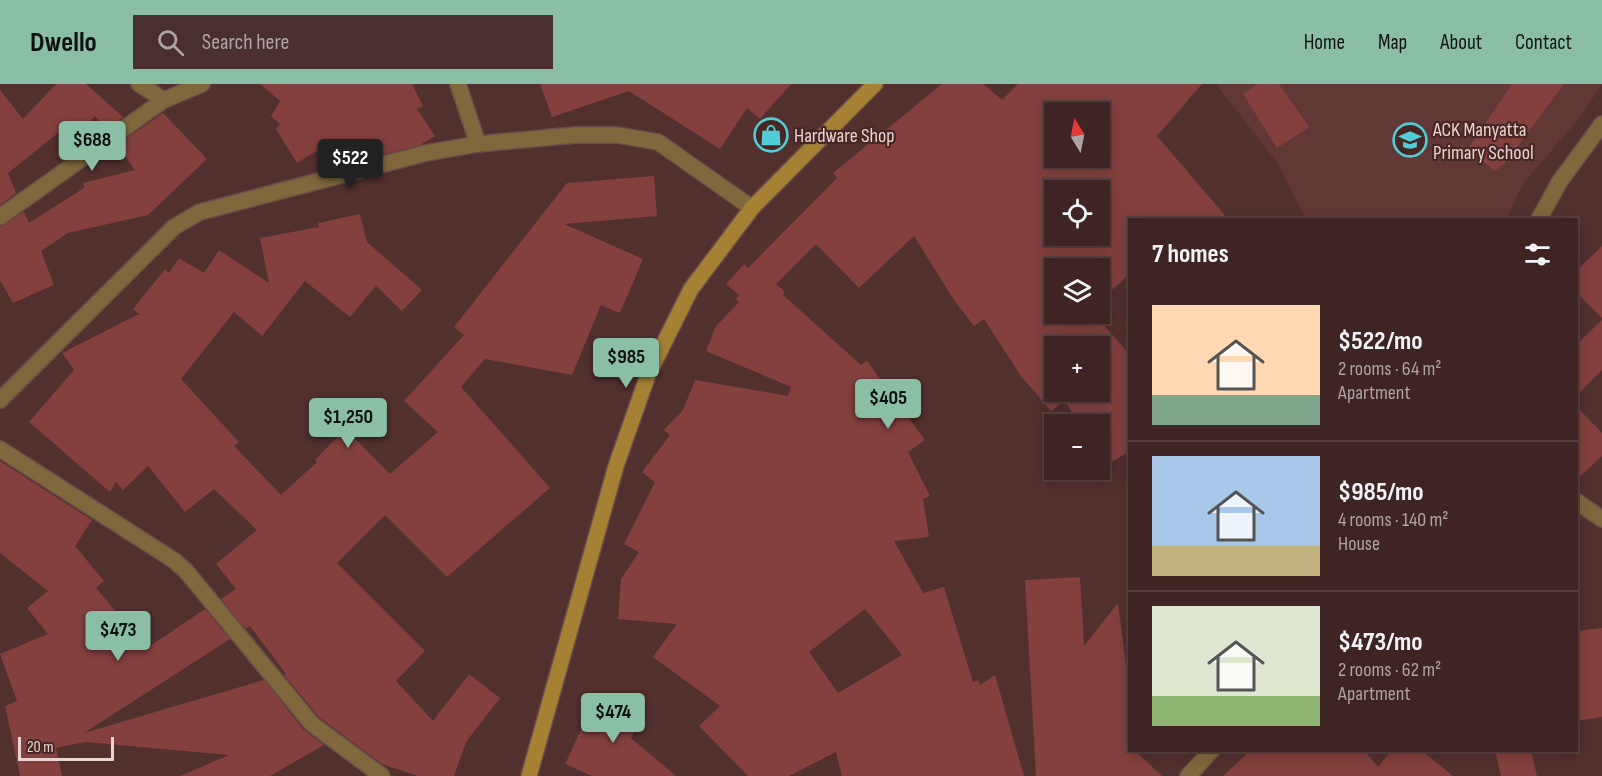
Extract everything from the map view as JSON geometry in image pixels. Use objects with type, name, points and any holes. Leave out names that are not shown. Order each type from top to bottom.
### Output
[{"type":"street","points":[[139,84],[164,100]]},
{"type":"street","points":[[0,217],[164,100],[202,84]]},
{"type":"street","points":[[458,84],[478,144]]},
{"type":"street","points":[[529,776],[616,466],[648,375],[691,289],[752,208],[875,84]]},
{"type":"street","points":[[1540,218],[1560,180],[1602,124]]},
{"type":"street","points":[[0,400],[174,227],[185,220],[200,213],[426,153],[478,144],[574,135],[617,135],[658,142],[752,208]]},
{"type":"street","points":[[0,449],[175,561],[186,571],[312,724],[382,776]]},
{"type":"street","points":[[1578,502],[1602,519]]},
{"type":"street","points":[[1188,776],[1210,752]]},
{"type":"shaded area","name":"ACK Manyatta Primary School","points":[[1216,84],[1602,84],[1581,116],[1522,185],[1506,218],[1305,218],[1278,164]]},
{"type":"building","points":[[56,84],[86,84],[123,117],[106,130],[95,116],[72,141],[68,125],[8,173],[16,193],[0,205],[0,90],[23,119]]},
{"type":"building","points":[[260,84],[412,84],[423,106],[417,109],[435,136],[420,145],[342,165],[336,139],[297,163],[276,129],[280,124],[271,116],[280,101]]},
{"type":"building","points":[[540,84],[791,84],[760,119],[747,108],[720,149],[629,91],[552,117]]},
{"type":"building","points":[[942,84],[983,84],[1002,100],[1018,84],[1202,84],[1157,136],[1227,218],[1128,218],[1128,276],[1110,291],[1110,258],[1044,258],[1044,324],[1103,324],[1128,353],[1128,452],[1110,463],[1110,414],[1073,414],[1066,402],[1110,402],[1110,336],[1044,336],[1044,402],[1062,402],[1051,411],[1021,376],[984,319],[974,326],[954,300],[914,236],[859,288],[816,244],[776,284],[785,292],[783,295],[861,365],[867,361],[925,440],[908,452],[930,496],[923,499],[929,537],[894,541],[923,593],[944,587],[973,682],[978,680],[980,685],[995,675],[1024,776],[842,776],[836,752],[789,776],[748,776],[699,726],[720,706],[653,657],[677,624],[618,619],[621,579],[639,552],[624,544],[655,482],[642,472],[670,435],[664,430],[683,410],[695,380],[788,396],[791,387],[706,351],[716,326],[739,302],[736,299],[739,295],[726,284],[744,264],[748,268],[837,178],[833,173]],"holes":[[[865,609],[902,655],[838,693],[809,652]]]},
{"type":"building","points":[[1258,84],[1279,84],[1309,127],[1277,148],[1243,94]]},
{"type":"building","points":[[1512,84],[1564,84],[1506,162],[1495,171],[1468,149]]},
{"type":"building","points":[[163,113],[207,159],[148,215],[68,233],[41,251],[54,285],[13,303],[0,280],[0,227],[24,212],[29,223],[84,188],[83,183],[135,170],[117,145]]},
{"type":"building","points":[[654,176],[657,216],[564,224],[643,259],[620,313],[601,305],[572,375],[485,359],[461,387],[550,488],[447,577],[385,515],[337,563],[425,651],[396,681],[433,721],[469,674],[500,698],[466,742],[454,776],[418,776],[382,764],[319,717],[284,675],[286,674],[250,626],[246,629],[221,599],[236,589],[216,564],[257,530],[214,489],[185,512],[148,466],[123,490],[116,482],[110,492],[29,422],[74,370],[62,353],[139,314],[133,309],[165,269],[169,273],[179,258],[204,273],[219,250],[269,283],[260,238],[319,227],[318,223],[360,214],[367,242],[422,290],[402,311],[376,286],[350,317],[305,281],[262,336],[234,312],[181,379],[239,442],[234,446],[281,495],[317,462],[315,460],[345,429],[390,474],[438,432],[404,401],[464,335],[454,327],[567,183]]},
{"type":"building","points":[[1602,246],[1602,318],[1578,294],[1578,269]]},
{"type":"building","points":[[1602,320],[1602,370],[1578,394],[1578,343]]},
{"type":"building","points":[[1578,408],[1602,433],[1602,456],[1578,478]]},
{"type":"building","points":[[0,461],[92,520],[75,546],[104,581],[96,588],[147,648],[205,609],[230,639],[84,733],[264,680],[304,730],[324,745],[270,776],[180,776],[229,755],[85,742],[56,748],[62,776],[20,776],[5,706],[17,701],[0,654],[48,634],[27,608],[48,591],[0,553]]},
{"type":"building","points":[[1080,577],[1084,646],[1118,603],[1128,680],[1128,752],[1136,752],[1162,776],[1036,776],[1025,580]]},
{"type":"building","points":[[1602,628],[1602,717],[1578,721],[1578,631]]},
{"type":"building","points":[[598,693],[643,712],[631,738],[676,776],[592,776],[565,764]]},
{"type":"building","points":[[1249,752],[1366,752],[1378,767],[1390,752],[1423,752],[1453,776],[1223,776]]},
{"type":"building","points":[[1531,752],[1537,776],[1501,776],[1496,754]]},
{"type":"place","name":"Hardware Shop","points":[[771,135]]},
{"type":"place","name":"ACK Manyatta Primary School","points":[[1410,140]]}]
